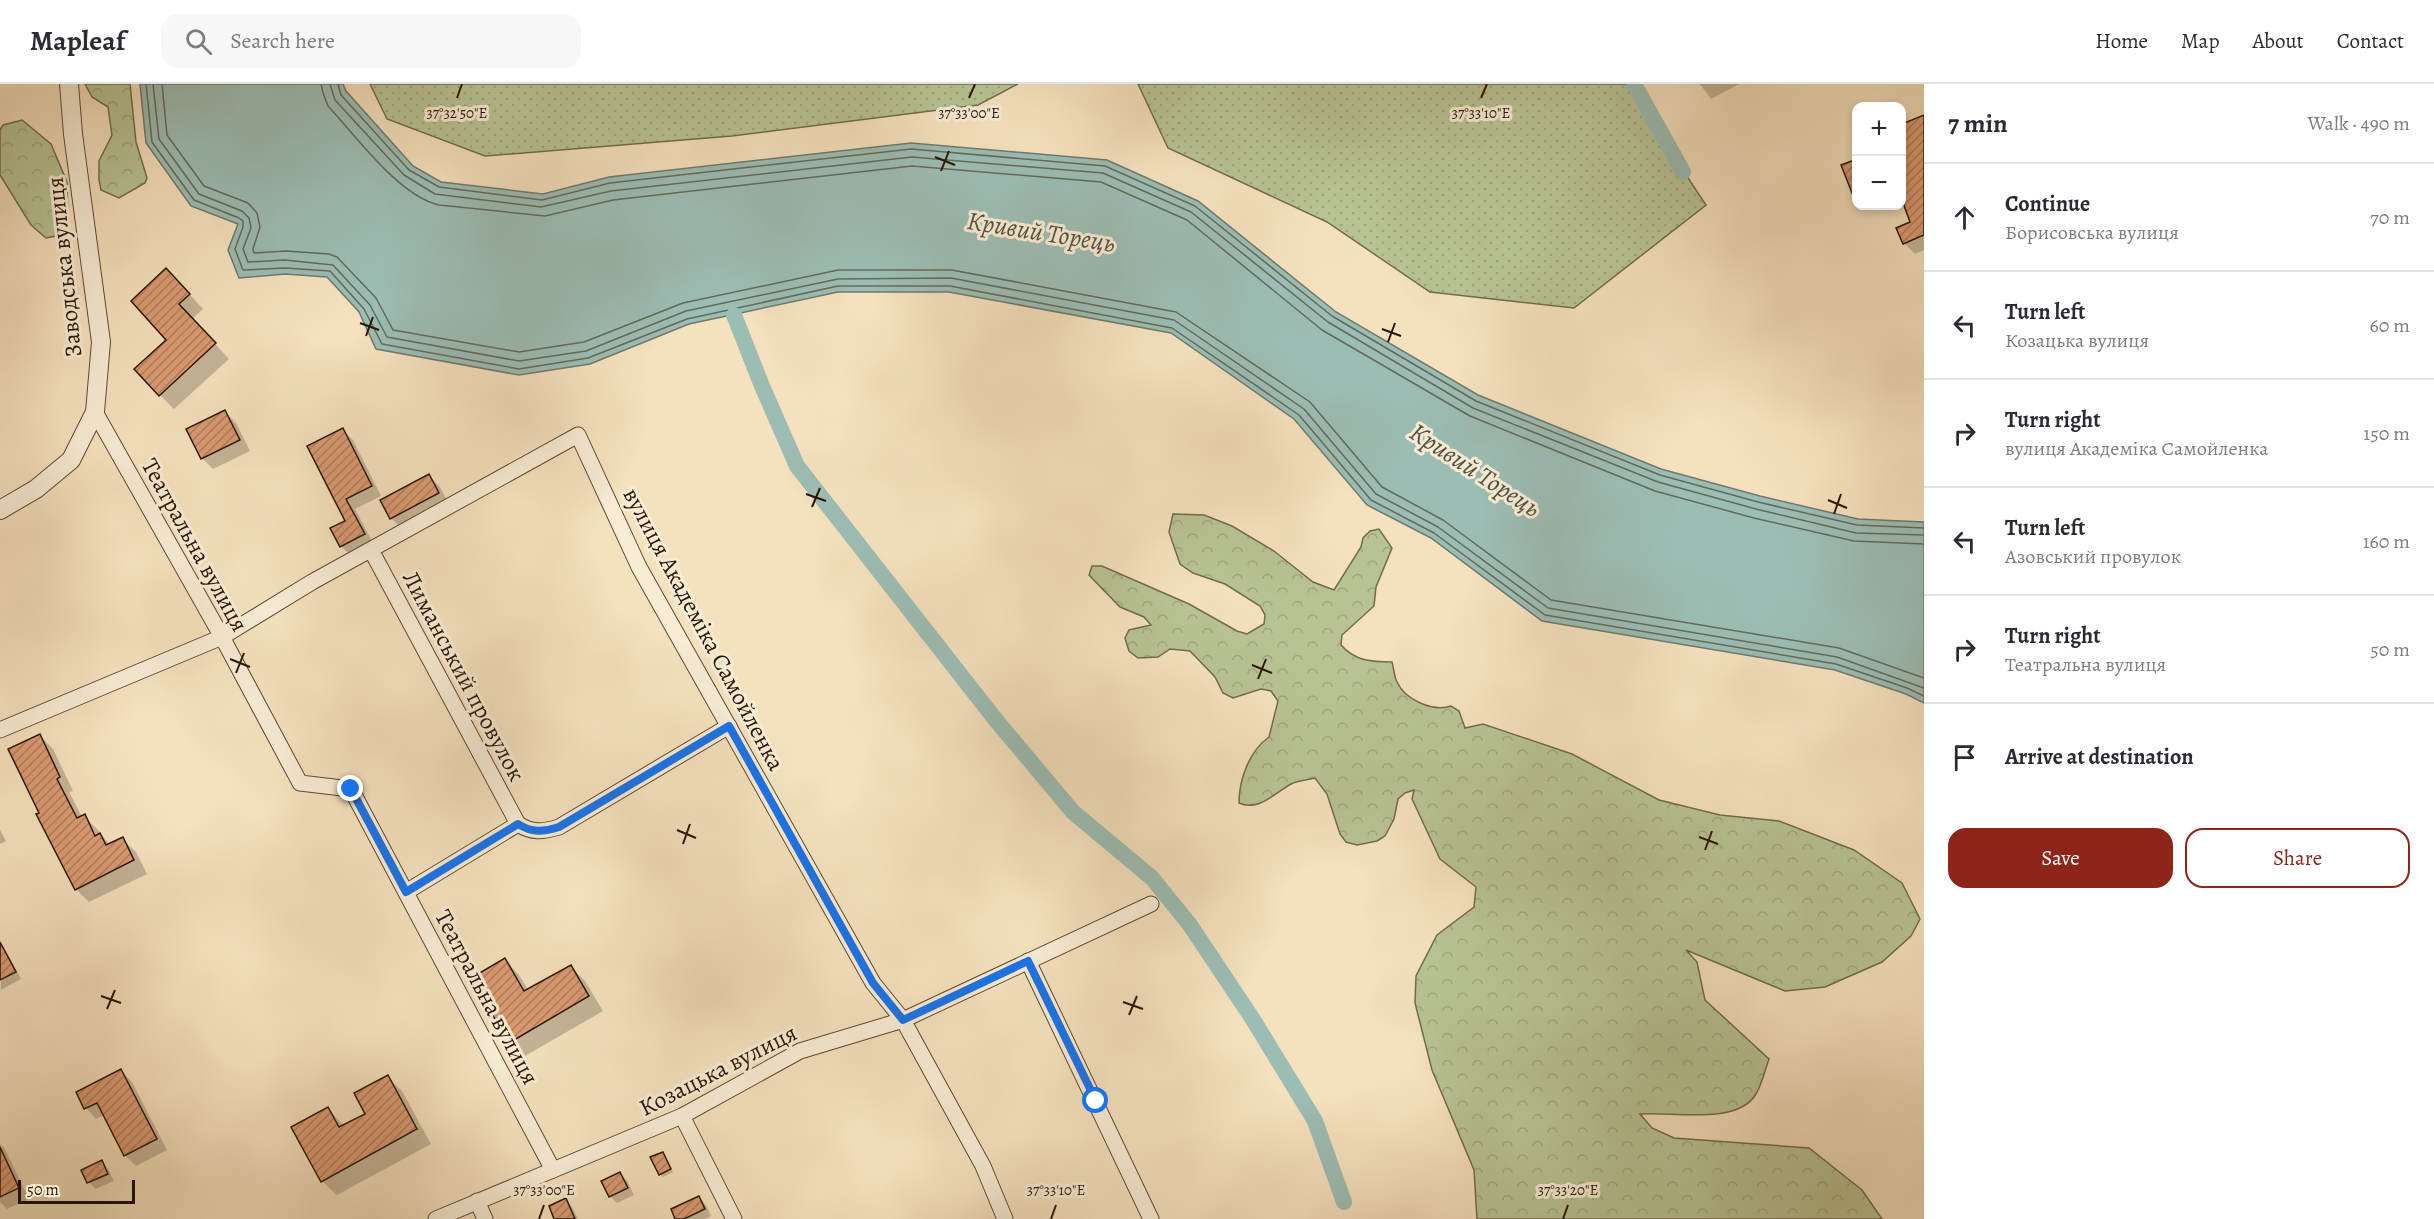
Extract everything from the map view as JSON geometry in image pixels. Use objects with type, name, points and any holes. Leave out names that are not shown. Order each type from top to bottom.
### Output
[{"type":"street","name":"Заводська вулиця","points":[[0,510],[36,489],[71,460],[95,412],[101,342],[73,134],[69,84]]},
{"type":"street","name":"Театральна вулиця","points":[[95,412],[222,637],[300,783],[351,789],[552,1170]]},
{"type":"street","name":"вулиця Академіка Самойленка","points":[[0,730],[222,637],[312,582],[578,435],[639,567],[873,983],[903,1020],[983,1166],[1005,1219]]},
{"type":"street","name":"Лиманський провулок","points":[[371,550],[518,824]]},
{"type":"street","points":[[406,892],[518,824],[526,830],[543,832],[559,827],[729,726]]},
{"type":"street","name":"Козацька вулиця","points":[[436,1219],[682,1116],[800,1051],[903,1020],[1151,904]]},
{"type":"street","points":[[1028,961],[1151,1219]]},
{"type":"street","points":[[682,1116],[734,1219]]},
{"type":"street","points":[[477,1201],[485,1219]]},
{"type":"green space","points":[[85,84],[130,84],[136,142],[147,178],[145,183],[119,198],[101,190],[99,180],[99,161],[112,135],[108,107],[92,97]]},
{"type":"green space","points":[[370,84],[1018,84],[978,105],[732,136],[485,156],[387,119]]},
{"type":"green space","points":[[1138,84],[1626,84],[1706,205],[1574,308],[1430,292],[1327,222],[1168,148]]},
{"type":"green space","points":[[22,120],[51,144],[67,182],[68,222],[56,236],[46,238],[31,225],[0,175],[0,130],[3,125]]},
{"type":"green space","points":[[1173,514],[1204,515],[1232,526],[1274,551],[1313,582],[1334,590],[1361,547],[1363,538],[1370,531],[1379,529],[1392,548],[1376,587],[1374,606],[1342,635],[1341,645],[1364,660],[1392,662],[1397,682],[1413,699],[1428,706],[1451,706],[1459,711],[1465,728],[1483,724],[1572,754],[1659,800],[1720,815],[1779,821],[1854,850],[1902,883],[1920,919],[1911,936],[1882,962],[1825,987],[1785,991],[1686,950],[1697,962],[1705,1000],[1769,1059],[1756,1094],[1747,1104],[1734,1110],[1703,1115],[1640,1114],[1652,1128],[1674,1138],[1809,1148],[1862,1190],[1882,1219],[1477,1219],[1474,1170],[1432,1070],[1415,1003],[1416,976],[1437,935],[1474,907],[1476,887],[1440,859],[1412,799],[1414,790],[1398,799],[1394,819],[1385,836],[1377,841],[1357,845],[1346,842],[1340,834],[1327,794],[1315,778],[1294,783],[1260,803],[1246,805],[1239,803],[1246,767],[1256,750],[1269,737],[1278,701],[1271,691],[1261,689],[1233,698],[1223,693],[1215,677],[1190,651],[1170,649],[1158,657],[1138,658],[1129,651],[1125,638],[1129,630],[1151,625],[1144,617],[1120,607],[1089,575],[1092,566],[1102,566],[1189,604],[1237,631],[1247,634],[1264,624],[1265,615],[1260,606],[1225,584],[1193,573],[1180,564],[1169,532]]},
{"type":"water","name":"Кривий Торець","points":[[140,84],[343,84],[346,91],[413,166],[441,182],[543,194],[609,177],[911,143],[1107,160],[1198,201],[1336,312],[1478,395],[1661,469],[1760,496],[1858,519],[1924,522],[1924,703],[1906,694],[1835,670],[1542,621],[1431,538],[1367,505],[1294,419],[1171,333],[949,292],[838,292],[689,324],[590,364],[519,375],[376,349],[359,312],[327,277],[285,274],[239,278],[228,250],[238,224],[191,206],[146,143]]},
{"type":"building","points":[[1924,115],[1924,235],[1903,244],[1896,228],[1910,222],[1906,210],[1906,122]]},
{"type":"building","points":[[1852,161],[1852,193],[1841,165]]},
{"type":"building","points":[[166,268],[190,294],[179,304],[216,343],[159,396],[134,369],[166,340],[131,301]]},
{"type":"building","points":[[225,410],[240,440],[201,459],[186,429]]},
{"type":"building","points":[[343,428],[372,486],[346,499],[365,534],[340,547],[330,528],[345,521],[307,446]]},
{"type":"building","points":[[429,474],[439,493],[390,519],[380,500]]},
{"type":"building","points":[[40,734],[60,777],[57,779],[77,818],[85,814],[95,836],[100,833],[106,845],[123,837],[134,860],[75,890],[36,814],[39,813],[8,749]]},
{"type":"building","points":[[0,942],[16,972],[0,980]]},
{"type":"building","points":[[505,958],[524,991],[571,965],[589,996],[509,1043],[471,978]]},
{"type":"building","points":[[121,1069],[157,1139],[124,1156],[97,1103],[84,1109],[76,1092]]},
{"type":"building","points":[[388,1075],[417,1129],[321,1182],[291,1127],[328,1107],[339,1127],[365,1114],[354,1093]]},
{"type":"building","points":[[0,1147],[19,1188],[0,1197]]},
{"type":"building","points":[[663,1152],[671,1169],[659,1175],[650,1157]]},
{"type":"building","points":[[102,1160],[108,1174],[87,1183],[81,1170]]},
{"type":"building","points":[[620,1172],[628,1188],[609,1197],[601,1181]]},
{"type":"building","points":[[699,1196],[705,1209],[684,1219],[675,1219],[671,1209]]},
{"type":"building","points":[[566,1198],[575,1219],[554,1219],[549,1206]]},
{"type":"waterway","points":[[1634,84],[1683,172]]},
{"type":"waterway","points":[[734,315],[797,466],[995,719],[1073,812],[1152,878],[1190,925],[1252,1018],[1315,1121],[1344,1202]]},
{"type":"route","points":[[351,789],[406,892],[518,824],[526,830],[543,832],[559,827],[729,726],[873,983],[903,1020],[1028,961],[1096,1101]]}]
